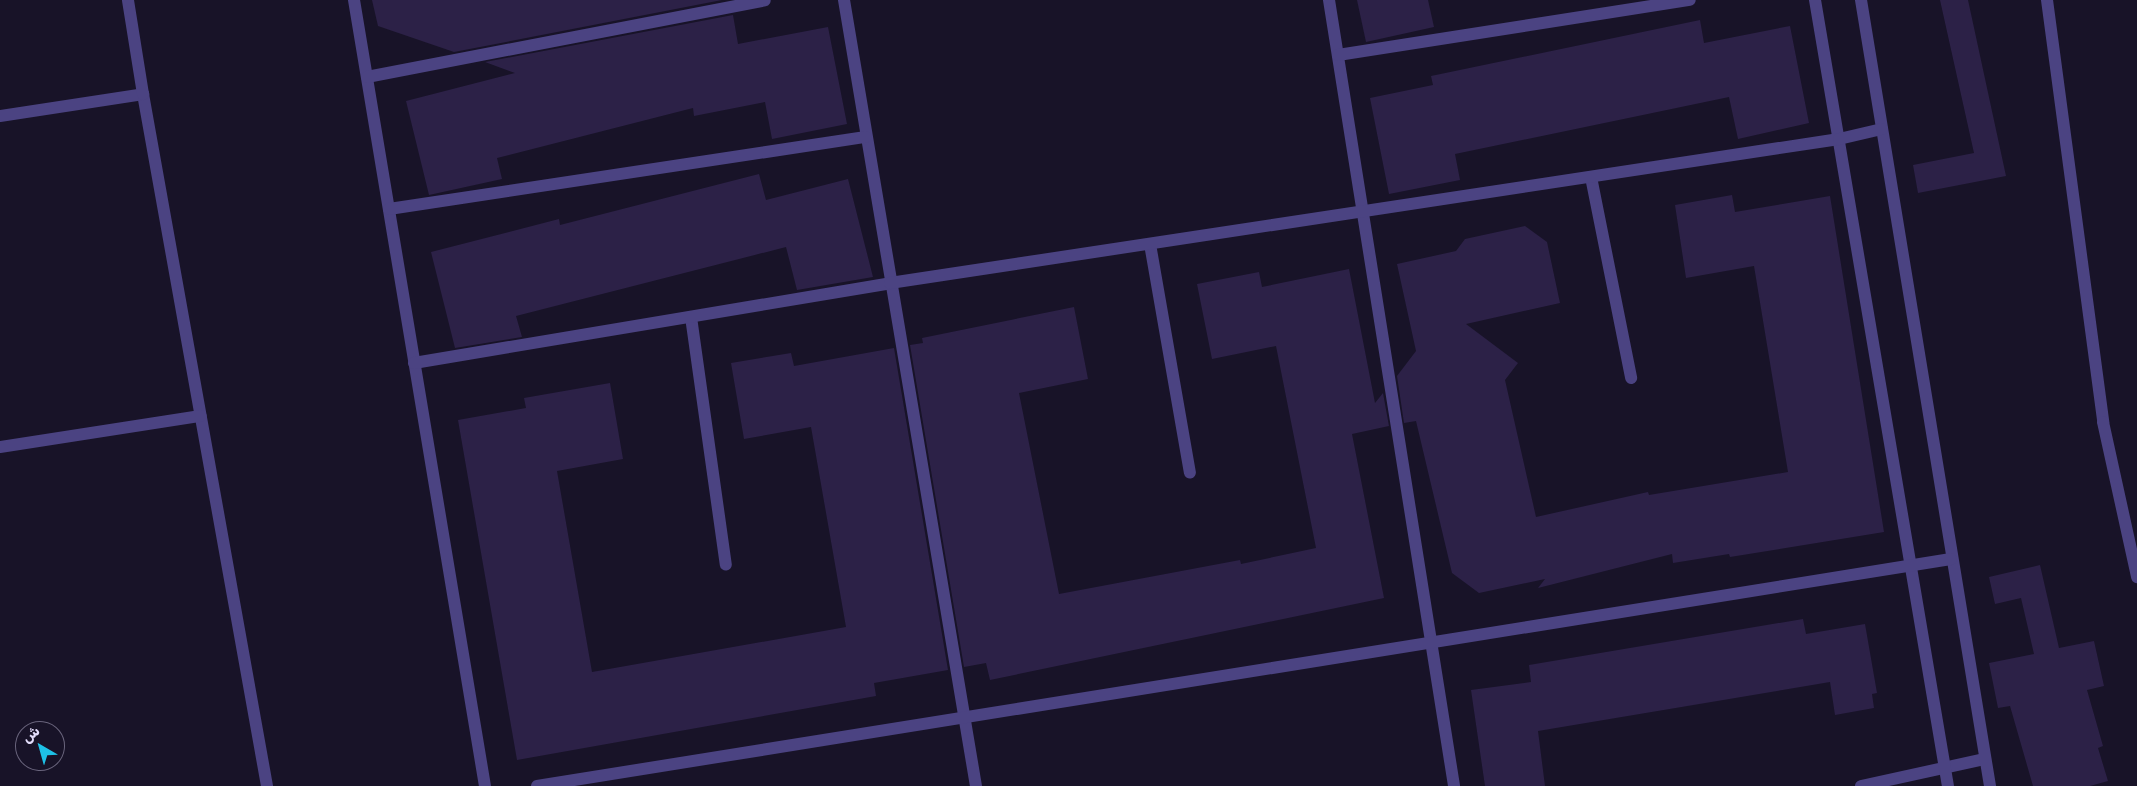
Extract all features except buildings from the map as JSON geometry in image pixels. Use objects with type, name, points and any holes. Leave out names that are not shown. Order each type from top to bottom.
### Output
[{"type":"street","points":[[128,0],[143,94],[267,786]]},
{"type":"street","points":[[354,0],[485,786]]},
{"type":"street","points":[[367,77],[765,0]]},
{"type":"street","points":[[844,0],[890,283],[976,786]]},
{"type":"street","points":[[1329,0],[1365,211],[1454,786]]},
{"type":"street","points":[[1338,55],[1690,0]]},
{"type":"street","points":[[1815,0],[1948,786]]},
{"type":"street","points":[[1861,0],[1951,559],[1990,786]]},
{"type":"street","points":[[2047,0],[2103,422],[2137,577]]},
{"type":"street","points":[[0,116],[143,94]]},
{"type":"street","points":[[414,363],[890,283],[1839,139],[1882,129]]},
{"type":"street","points":[[389,209],[866,137]]},
{"type":"street","points":[[1591,177],[1631,378]]},
{"type":"street","points":[[1150,244],[1190,473]]},
{"type":"street","points":[[691,317],[726,565]]},
{"type":"street","points":[[0,447],[201,416]]},
{"type":"street","points":[[537,786],[1431,640],[1912,568],[1951,559]]},
{"type":"street","points":[[1861,786],[1945,771],[1985,759]]}]
